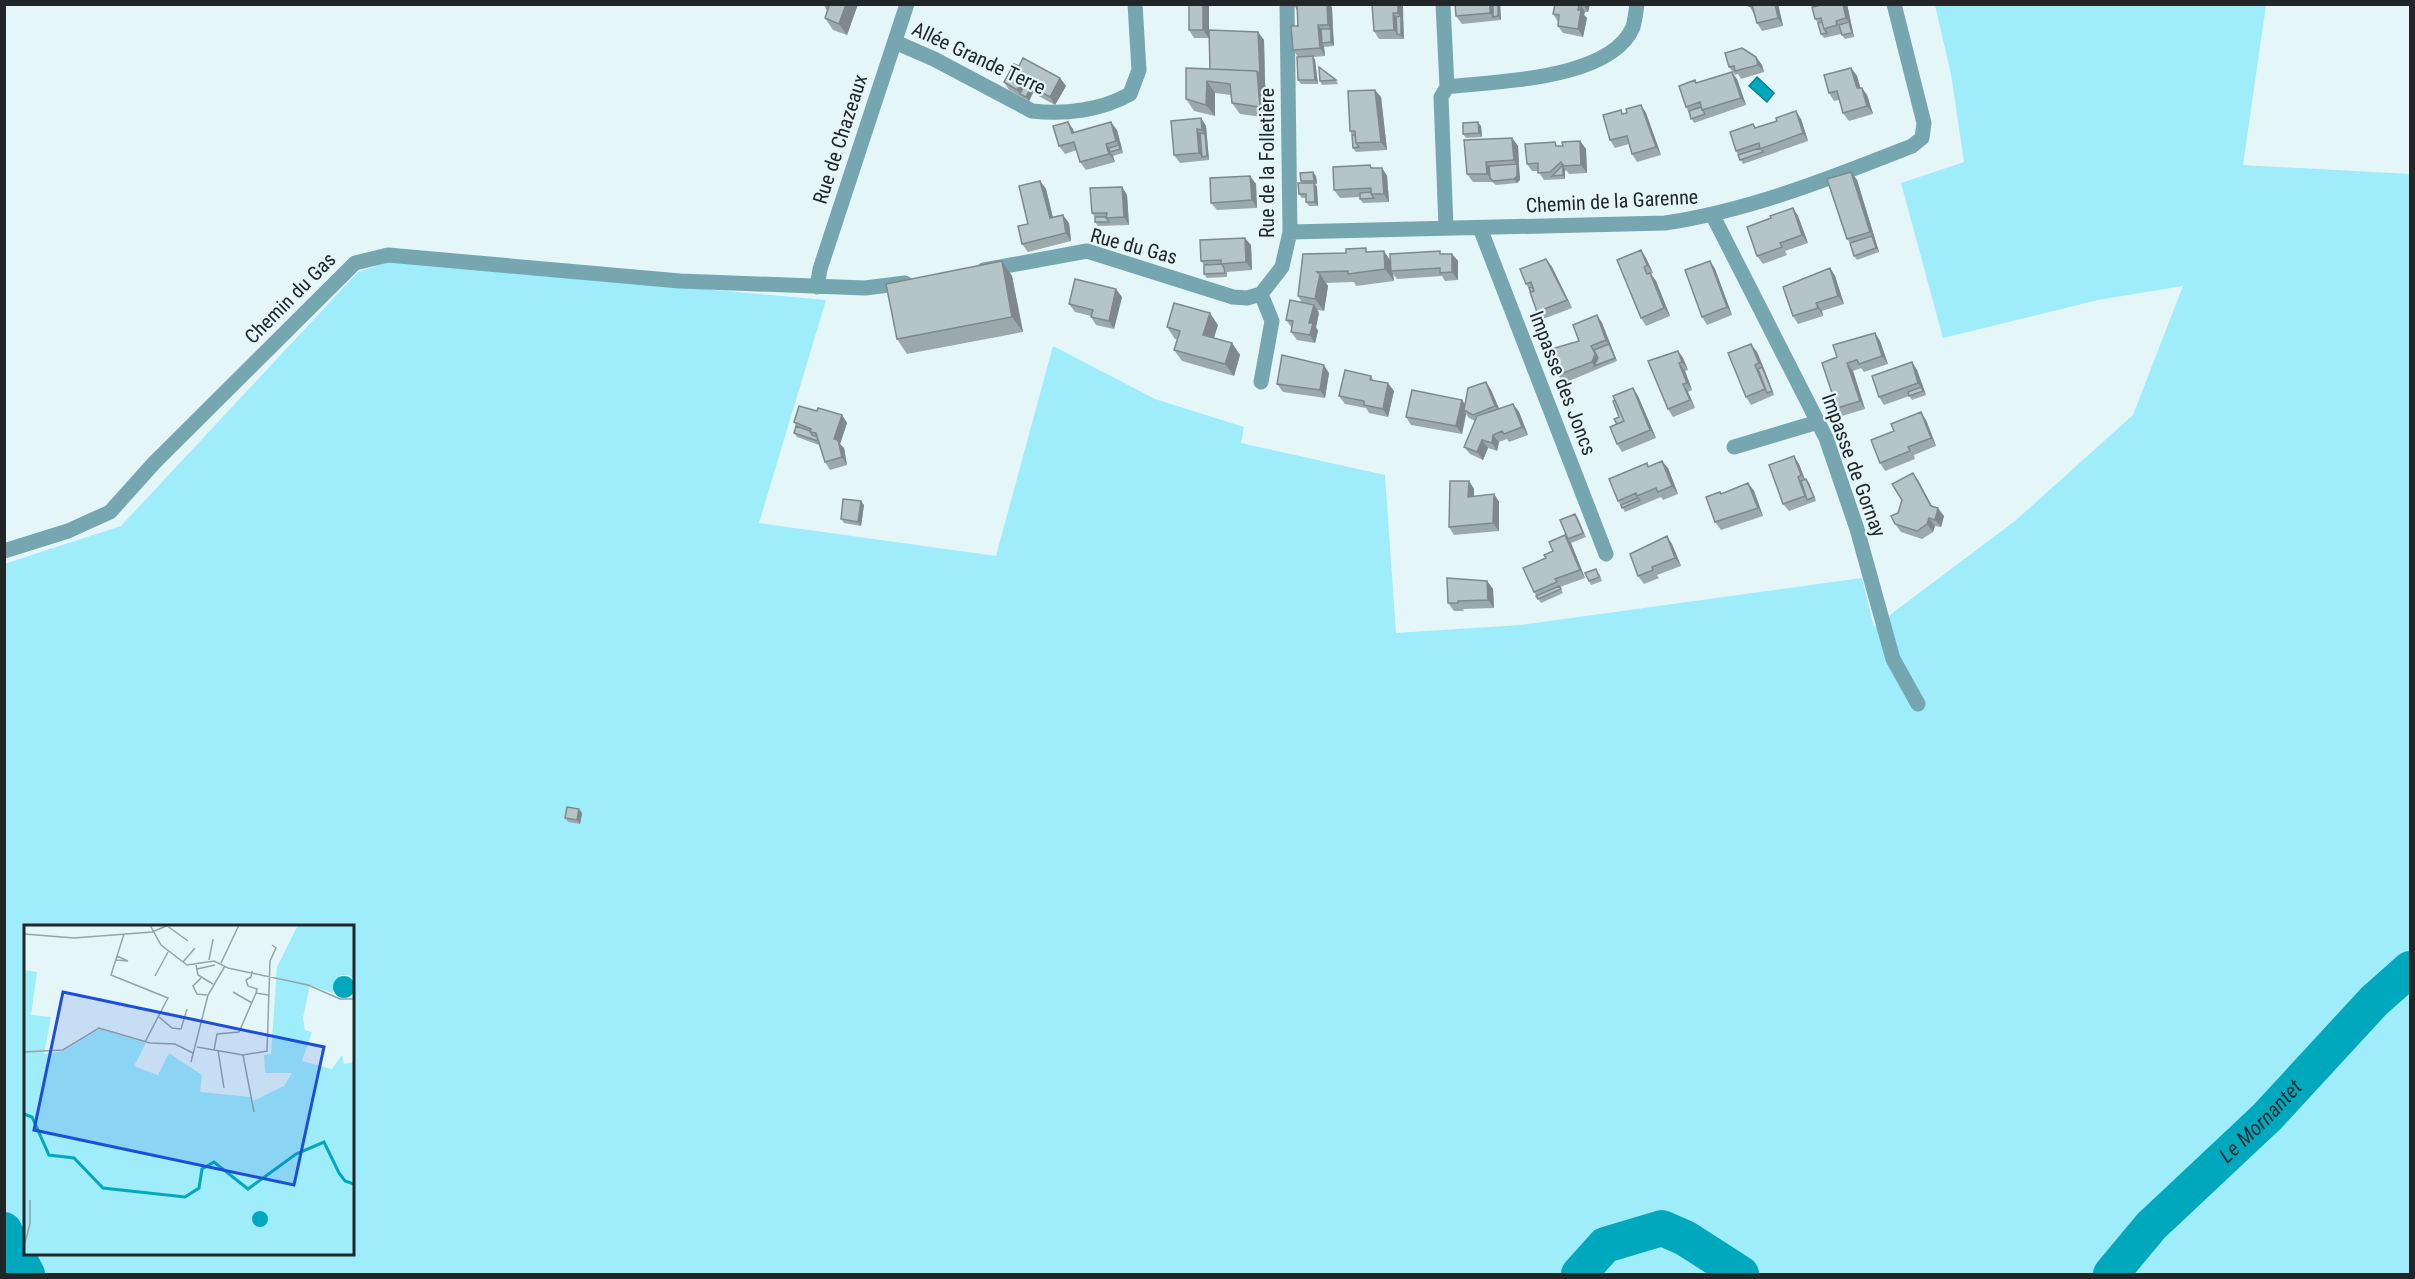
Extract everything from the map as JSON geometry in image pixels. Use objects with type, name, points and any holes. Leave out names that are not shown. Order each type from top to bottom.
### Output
[{"type":"street","name":"Rue de Chazeaux","points":[[817,287],[823,258],[907,4]]},
{"type":"street","name":"Allée Grande Terre","points":[[895,42],[934,59],[1032,111],[1049,113],[1110,105],[1130,94],[1139,70],[1135,4]]},
{"type":"street","name":"Rue de la Folletière","points":[[1261,294],[1282,267],[1290,232],[1287,4]]},
{"type":"street","points":[[1443,4],[1447,87],[1441,97],[1446,227]]},
{"type":"street","points":[[1447,87],[1533,77],[1592,64],[1622,42],[1633,28],[1637,4]]},
{"type":"street","name":"Chemin de la Garenne","points":[[1290,232],[1665,223],[1713,216],[1805,188],[1912,147],[1922,138],[1924,123],[1894,4]]},
{"type":"street","name":"Impasse de Gornay","points":[[1713,216],[1818,422],[1857,529],[1893,659],[1918,704]]},
{"type":"street","name":"Impasse des Joncs","points":[[1480,228],[1606,554]]},
{"type":"street","name":"Rue du Gas","points":[[968,273],[1087,251],[1233,297],[1247,298],[1261,294]]},
{"type":"street","name":"Chemin du Gas","points":[[4,551],[68,531],[110,512],[154,463],[355,263],[388,255],[680,281],[817,287]]},
{"type":"street","points":[[817,287],[865,288],[924,280]]},
{"type":"street","points":[[1261,294],[1272,321],[1261,382]]},
{"type":"street","points":[[1734,447],[1818,422]]},
{"type":"shaded area","points":[[1935,5],[2266,5],[2243,165],[2410,174],[2410,1274],[5,1274],[4,564],[121,526],[358,272],[391,261],[826,300],[759,523],[996,556],[1053,346],[1155,399],[1244,427],[1241,443],[1385,475],[1396,633],[1520,625],[1862,578],[1874,627],[2015,521],[2133,415],[2183,286],[2098,300],[1943,338],[1901,183],[1964,162],[1951,74]]},
{"type":"shaded area","points":[[1757,77],[1774,93],[1767,102],[1749,86]]},
{"type":"building","points":[[823,4],[846,4],[839,24],[825,18],[829,6]]},
{"type":"building","points":[[1189,4],[1203,4],[1203,30],[1189,30]]},
{"type":"building","points":[[1297,4],[1327,4],[1328,25],[1318,25],[1320,48],[1293,50],[1291,26],[1298,26]]},
{"type":"building","points":[[1372,4],[1398,4],[1398,13],[1393,13],[1394,30],[1374,31]]},
{"type":"building","points":[[1455,4],[1490,4],[1490,13],[1456,16]]},
{"type":"building","points":[[1493,4],[1498,4],[1498,16],[1493,17]]},
{"type":"building","points":[[1555,4],[1579,4],[1578,10],[1581,10],[1578,29],[1558,26],[1559,15],[1553,14]]},
{"type":"building","points":[[1748,4],[1775,4],[1778,18],[1757,23],[1752,5]]},
{"type":"building","points":[[1817,4],[1843,4],[1846,18],[1836,21],[1837,25],[1824,29],[1821,18],[1815,19],[1812,7],[1818,6]]},
{"type":"building","points":[[1401,16],[1401,35],[1397,34],[1396,17]]},
{"type":"building","points":[[1822,22],[1827,33],[1821,34],[1818,23]]},
{"type":"building","points":[[1849,22],[1852,33],[1842,35],[1839,25]]},
{"type":"building","points":[[1321,29],[1331,29],[1331,42],[1322,43]]},
{"type":"building","points":[[1209,30],[1258,32],[1260,75],[1257,71],[1210,69]]},
{"type":"building","points":[[1742,48],[1756,57],[1758,65],[1735,71],[1734,66],[1729,67],[1725,53]]},
{"type":"building","points":[[1313,56],[1315,80],[1298,80],[1297,57]]},
{"type":"building","points":[[1023,58],[1060,78],[1050,97],[1022,82],[1017,90],[1004,82],[1014,64],[1019,66]]},
{"type":"building","points":[[1319,67],[1336,80],[1320,81]]},
{"type":"building","points":[[1186,68],[1257,71],[1260,107],[1232,103],[1230,84],[1207,81],[1206,105],[1186,99]]},
{"type":"building","points":[[1851,68],[1857,88],[1862,88],[1867,106],[1843,113],[1837,91],[1829,93],[1824,75]]},
{"type":"building","points":[[1732,72],[1741,98],[1702,110],[1700,102],[1686,107],[1679,86]]},
{"type":"building","points":[[1024,86],[1030,89],[1026,97],[1020,94]]},
{"type":"building","points":[[1375,90],[1381,142],[1356,143],[1355,131],[1350,131],[1348,91]]},
{"type":"building","points":[[1641,105],[1656,147],[1632,154],[1627,136],[1610,140],[1603,115],[1621,110],[1622,114],[1627,113],[1626,109]]},
{"type":"building","points":[[1701,107],[1705,114],[1691,119],[1689,111]]},
{"type":"building","points":[[1796,111],[1803,133],[1760,149],[1759,143],[1736,151],[1730,132],[1753,124],[1755,128],[1777,121],[1776,118]]},
{"type":"building","points":[[1201,118],[1202,130],[1197,129],[1199,153],[1174,155],[1171,121]]},
{"type":"building","points":[[1068,122],[1072,133],[1111,122],[1116,141],[1106,144],[1109,154],[1080,162],[1074,142],[1059,146],[1053,126]]},
{"type":"building","points":[[1478,122],[1479,133],[1463,134],[1463,123]]},
{"type":"building","points":[[1200,133],[1205,134],[1207,156],[1202,157]]},
{"type":"building","points":[[1352,135],[1355,135],[1359,147],[1353,148]]},
{"type":"building","points":[[1512,138],[1514,160],[1486,162],[1487,174],[1467,174],[1464,140]]},
{"type":"building","points":[[1580,141],[1581,165],[1563,166],[1561,162],[1550,172],[1538,173],[1538,163],[1527,164],[1525,144],[1555,142],[1556,146],[1563,146],[1562,142]]},
{"type":"building","points":[[1119,145],[1120,149],[1110,152],[1109,148]]},
{"type":"building","points":[[1760,148],[1763,152],[1740,160],[1738,155]]},
{"type":"building","points":[[1517,164],[1517,176],[1514,179],[1493,181],[1490,178],[1489,166]]},
{"type":"building","points":[[1370,165],[1371,168],[1382,168],[1384,194],[1371,194],[1371,188],[1334,190],[1333,167]]},
{"type":"building","points":[[1563,165],[1563,175],[1552,176]]},
{"type":"building","points":[[1313,172],[1314,181],[1301,181],[1300,173]]},
{"type":"building","points":[[1851,172],[1870,232],[1847,239],[1827,179]]},
{"type":"building","points":[[1250,176],[1252,200],[1211,203],[1210,178]]},
{"type":"building","points":[[1040,181],[1050,218],[1063,215],[1066,233],[1022,244],[1018,226],[1028,224],[1019,186]]},
{"type":"building","points":[[1298,183],[1314,183],[1315,202],[1306,202],[1306,194],[1299,194]]},
{"type":"building","points":[[1122,187],[1124,217],[1106,218],[1107,213],[1092,213],[1090,188]]},
{"type":"building","points":[[1371,192],[1374,198],[1360,199],[1360,193]]},
{"type":"building","points":[[1793,208],[1802,235],[1780,243],[1782,247],[1757,256],[1747,227]]},
{"type":"building","points":[[1095,217],[1106,217],[1109,222],[1095,222]]},
{"type":"building","points":[[1872,236],[1876,248],[1854,256],[1850,243]]},
{"type":"building","points":[[1245,238],[1246,262],[1221,264],[1221,260],[1201,261],[1200,240]]},
{"type":"building","points":[[1366,248],[1366,252],[1384,251],[1385,269],[1348,274],[1348,271],[1317,272],[1320,274],[1315,299],[1298,296],[1303,254],[1346,253],[1346,249]]},
{"type":"building","points":[[1641,250],[1647,265],[1644,267],[1647,274],[1650,273],[1664,308],[1641,318],[1617,260]]},
{"type":"building","points":[[1440,251],[1440,254],[1452,254],[1452,272],[1440,273],[1440,268],[1391,271],[1390,254]]},
{"type":"building","points":[[1546,259],[1567,300],[1537,312],[1530,292],[1534,291],[1531,282],[1526,284],[1520,269]]},
{"type":"building","points":[[1002,261],[1012,317],[897,339],[886,284]]},
{"type":"building","points":[[1710,261],[1727,307],[1702,317],[1685,270]]},
{"type":"building","points":[[1222,264],[1225,273],[1204,274],[1204,265]]},
{"type":"building","points":[[1830,268],[1838,296],[1816,303],[1818,308],[1793,316],[1783,287]]},
{"type":"building","points":[[1075,279],[1116,289],[1109,321],[1091,317],[1093,310],[1069,304]]},
{"type":"building","points":[[1290,300],[1314,305],[1309,323],[1313,323],[1310,335],[1291,332],[1293,321],[1286,320]]},
{"type":"building","points":[[1174,303],[1210,313],[1203,335],[1232,343],[1225,364],[1174,350],[1180,331],[1167,327]]},
{"type":"building","points":[[1597,315],[1606,340],[1591,346],[1595,354],[1592,362],[1558,375],[1548,350],[1579,341],[1573,325]]},
{"type":"building","points":[[1875,333],[1882,356],[1859,364],[1857,360],[1847,363],[1860,401],[1837,408],[1822,363],[1837,357],[1833,345]]},
{"type":"building","points":[[1609,344],[1615,358],[1594,366],[1598,358],[1594,350]]},
{"type":"building","points":[[1751,344],[1759,363],[1755,365],[1765,389],[1746,397],[1728,353]]},
{"type":"building","points":[[1678,351],[1682,362],[1679,363],[1687,383],[1683,384],[1690,400],[1668,409],[1648,361]]},
{"type":"building","points":[[1282,355],[1324,365],[1320,390],[1277,384]]},
{"type":"building","points":[[1912,362],[1918,383],[1879,397],[1872,376]]},
{"type":"building","points":[[1762,367],[1772,391],[1767,393],[1758,369]]},
{"type":"building","points":[[1345,370],[1371,376],[1370,380],[1388,383],[1383,409],[1364,405],[1364,401],[1339,396]]},
{"type":"building","points":[[1486,382],[1495,406],[1473,415],[1464,410],[1468,388]]},
{"type":"building","points":[[1921,387],[1923,391],[1909,396],[1908,392]]},
{"type":"building","points":[[1633,388],[1650,430],[1617,444],[1610,427],[1624,421],[1613,396]]},
{"type":"building","points":[[1412,390],[1462,400],[1456,426],[1406,417]]},
{"type":"building","points":[[1615,400],[1624,421],[1617,424],[1614,419],[1619,417],[1613,401]]},
{"type":"building","points":[[1513,404],[1522,427],[1504,434],[1502,431],[1493,435],[1492,443],[1482,440],[1477,452],[1464,447],[1477,416]]},
{"type":"building","points":[[799,406],[817,411],[818,408],[842,415],[834,439],[838,440],[842,457],[825,462],[816,433],[794,422]]},
{"type":"building","points":[[1921,412],[1931,438],[1908,447],[1910,451],[1880,463],[1871,440],[1894,431],[1891,424]]},
{"type":"building","points":[[796,426],[810,431],[818,441],[794,433]]},
{"type":"building","points":[[1794,456],[1805,496],[1783,504],[1769,465]]},
{"type":"building","points":[[1662,461],[1672,486],[1658,492],[1656,488],[1637,496],[1636,493],[1618,501],[1609,479],[1647,463],[1648,467]]},
{"type":"building","points":[[1913,473],[1931,506],[1938,508],[1935,520],[1929,518],[1927,524],[1917,531],[1895,524],[1891,516],[1898,513],[1902,500],[1892,484]]},
{"type":"building","points":[[1806,479],[1814,497],[1807,500],[1801,481]]},
{"type":"building","points":[[1450,481],[1469,481],[1468,497],[1494,494],[1493,523],[1449,527]]},
{"type":"building","points":[[1748,483],[1758,508],[1715,522],[1706,497],[1720,492],[1721,494]]},
{"type":"building","points":[[1638,498],[1640,500],[1622,508],[1621,505]]},
{"type":"building","points":[[843,499],[861,501],[858,522],[841,519]]},
{"type":"building","points":[[1575,514],[1583,533],[1568,539],[1560,520]]},
{"type":"building","points":[[1565,535],[1580,570],[1555,579],[1557,582],[1534,592],[1523,568],[1546,558],[1544,555],[1553,551],[1549,542]]},
{"type":"building","points":[[1667,536],[1675,558],[1652,567],[1653,570],[1638,576],[1630,554]]},
{"type":"building","points":[[1596,569],[1599,577],[1589,581],[1585,573]]},
{"type":"building","points":[[1447,578],[1487,581],[1488,600],[1448,603]]},
{"type":"building","points":[[1559,586],[1561,589],[1538,599],[1536,596]]},
{"type":"building","points":[[567,807],[579,809],[577,820],[565,818]]},
{"type":"waterway","name":"Le Mornantet","points":[[2111,1274],[2151,1226],[2267,1117],[2374,1001],[2410,969]]},
{"type":"waterway","name":"Le Mornantet","points":[[1579,1274],[1605,1245],[1662,1228],[1685,1238],[1741,1274]]},
{"type":"waterway","name":"Le Mornantet","points":[[4,1230],[27,1274]]}]
